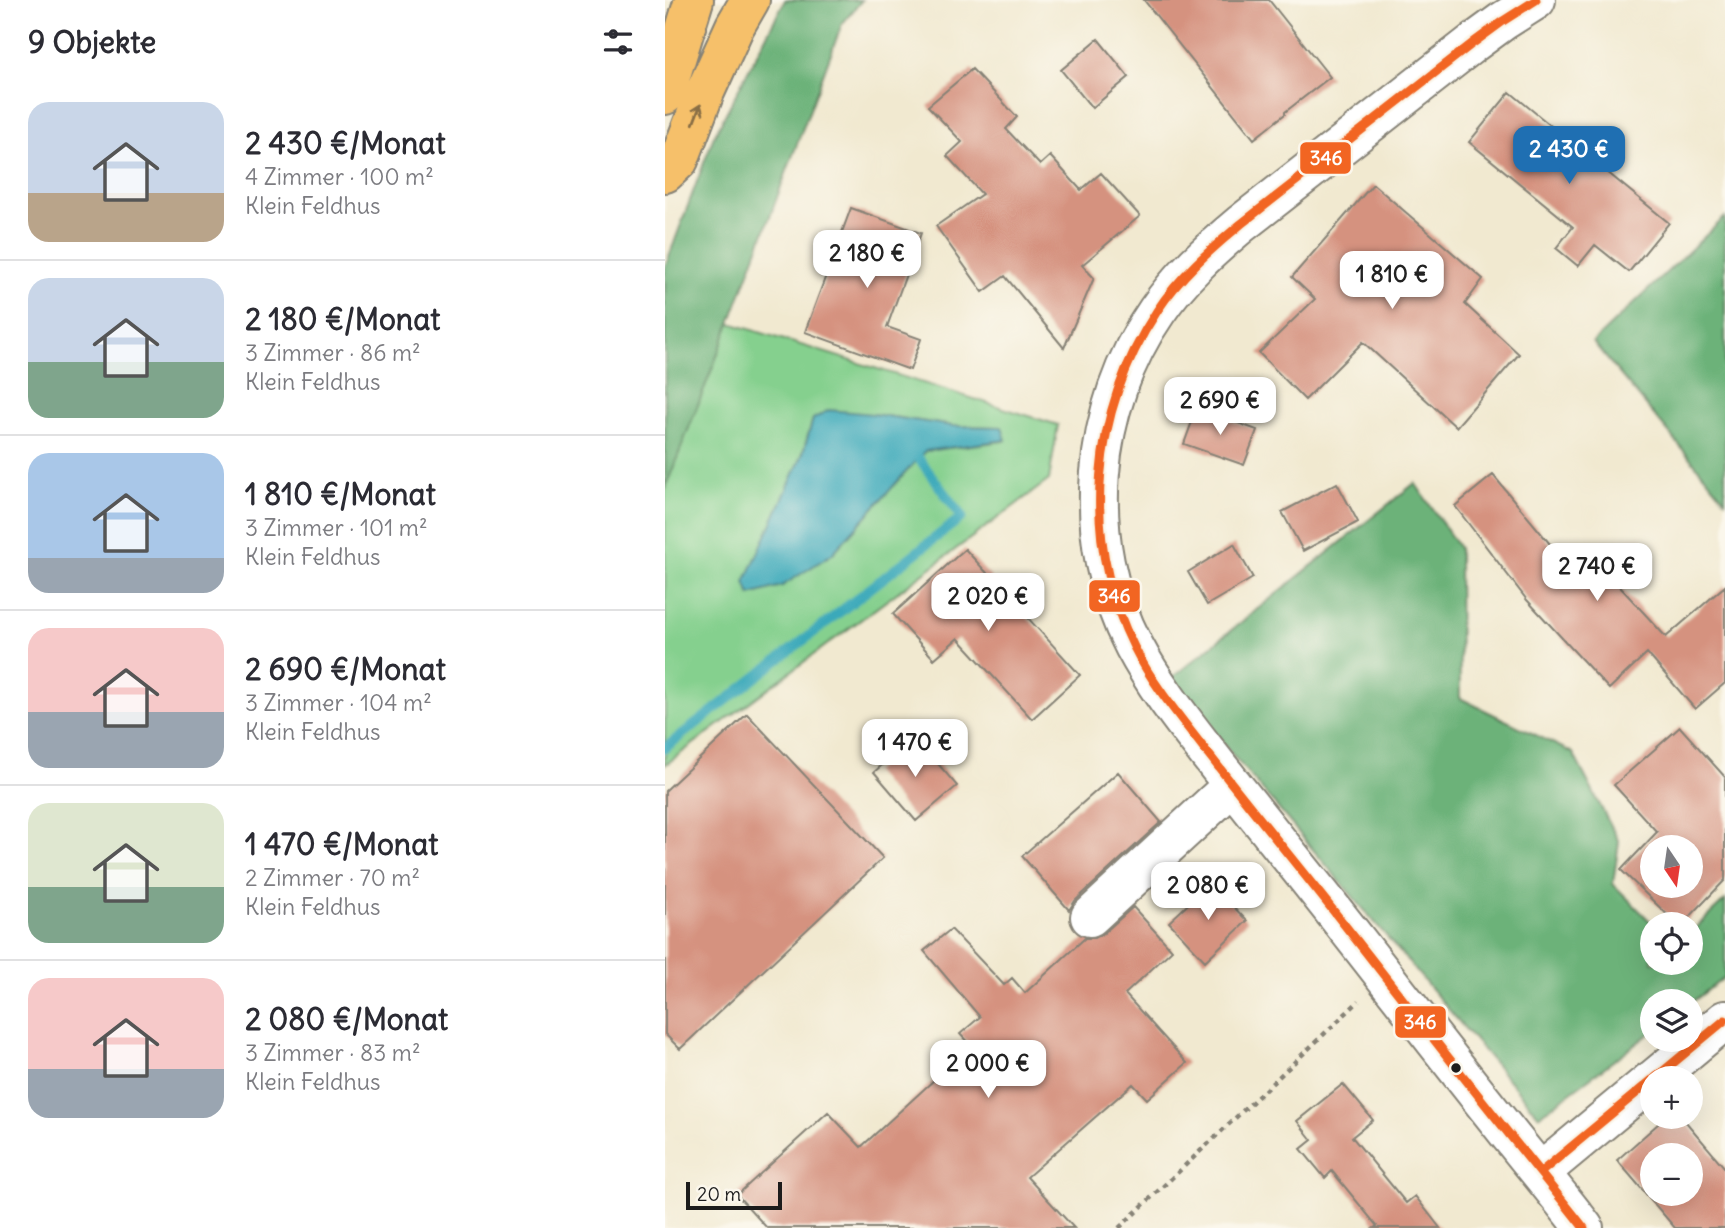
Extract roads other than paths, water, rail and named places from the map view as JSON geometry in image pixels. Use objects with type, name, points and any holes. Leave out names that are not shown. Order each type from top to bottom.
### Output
[{"type":"highway","points":[[665,95],[694,0]]},
{"type":"highway","points":[[665,173],[679,160],[705,92],[750,0]]},
{"type":"street","points":[[1536,0],[1473,43],[1212,248],[1162,304],[1125,366],[1108,420],[1099,477],[1100,521],[1104,554],[1121,617],[1135,647],[1168,701],[1584,1228]]},
{"type":"street","points":[[1090,917],[1233,785]]},
{"type":"street","points":[[1669,1066],[1725,1020]]},
{"type":"street","points":[[1541,1172],[1640,1090]]},
{"type":"water","points":[[829,410],[953,426],[1002,427],[1006,440],[925,451],[832,554],[782,586],[750,595],[745,582],[802,456],[813,419]]},
{"type":"waterway","points":[[665,748],[962,517],[911,448]]}]
